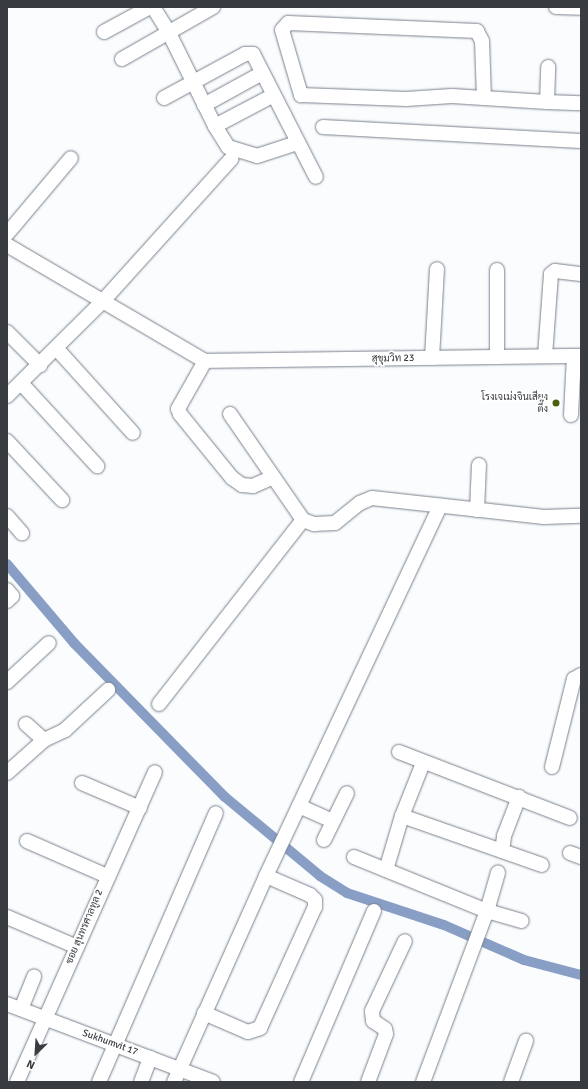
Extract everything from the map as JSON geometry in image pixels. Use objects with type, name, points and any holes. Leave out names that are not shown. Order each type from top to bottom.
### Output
[{"type":"street","points":[[104,32],[152,7],[169,33],[204,105],[228,147],[257,156],[297,143]]},
{"type":"street","points":[[122,59],[213,7]]},
{"type":"street","points":[[556,7],[581,8]]},
{"type":"street","points":[[484,98],[482,41],[477,31],[288,23],[282,30],[300,95],[406,99],[431,96],[581,103]]},
{"type":"street","points":[[164,98],[245,54],[253,54],[297,143],[316,177]]},
{"type":"street","points":[[548,67],[548,102]]},
{"type":"street","points":[[204,105],[257,76]]},
{"type":"street","points":[[215,126],[270,97]]},
{"type":"street","points":[[323,127],[581,141]]},
{"type":"street","points":[[7,234],[71,158]]},
{"type":"street","points":[[7,396],[57,349],[102,302],[231,160]]},
{"type":"street","points":[[7,244],[102,302],[205,361],[178,409],[180,414],[232,478],[242,485],[253,486],[273,477]]},
{"type":"street","points":[[432,358],[437,269]]},
{"type":"street","points":[[497,270],[497,357]]},
{"type":"street","points":[[545,356],[551,274],[555,271],[581,274]]},
{"type":"street","points":[[7,332],[40,365]]},
{"type":"street","points":[[57,349],[133,433]]},
{"type":"street","points":[[570,415],[577,356]]},
{"type":"street","name":"สุขุมวิท 23","points":[[205,361],[577,356]]},
{"type":"street","points":[[21,383],[97,466]]},
{"type":"street","points":[[230,414],[303,520],[314,524],[335,523],[360,503],[372,498],[544,517],[581,516]]},
{"type":"street","points":[[7,441],[62,500]]},
{"type":"street","points":[[477,510],[479,465]]},
{"type":"street","points":[[174,1082],[266,876],[440,506]]},
{"type":"street","points":[[7,516],[22,533]]},
{"type":"street","points":[[159,704],[303,520]]},
{"type":"street","points":[[7,590],[12,596],[7,601]]},
{"type":"street","points":[[7,682],[49,642]]},
{"type":"street","points":[[552,767],[574,679],[581,675]]},
{"type":"street","points":[[7,773],[44,740],[65,730],[108,690]]},
{"type":"street","points":[[26,724],[44,740]]},
{"type":"street","points":[[399,752],[423,763],[519,797],[570,818]]},
{"type":"street","points":[[386,870],[402,816],[423,763]]},
{"type":"street","name":"ซอย สุนทรศาลทูล 2","points":[[17,1082],[107,876],[140,808],[155,772]]},
{"type":"street","points":[[82,782],[140,808]]},
{"type":"street","points":[[324,840],[347,793]]},
{"type":"street","points":[[502,851],[504,836],[519,797]]},
{"type":"street","points":[[299,806],[333,821]]},
{"type":"street","points":[[99,1082],[216,813]]},
{"type":"street","points":[[402,816],[542,865]]},
{"type":"street","points":[[27,841],[107,876]]},
{"type":"street","points":[[354,857],[487,911],[522,921]]},
{"type":"street","points":[[423,1082],[487,911],[498,873]]},
{"type":"street","points":[[204,1013],[248,1032],[260,1028],[267,1014],[315,906],[315,900],[310,895],[266,876]]},
{"type":"street","points":[[301,1082],[374,911]]},
{"type":"street","points":[[7,917],[77,947]]},
{"type":"street","points":[[368,1082],[386,1034],[385,1029],[373,1021],[372,1011],[404,941]]},
{"type":"street","points":[[21,1009],[34,978]]},
{"type":"street","name":"Sukhumvit 17","points":[[7,1004],[114,1046],[179,1068],[213,1082]]},
{"type":"street","points":[[511,1082],[526,1041]]},
{"type":"street","points":[[140,1082],[150,1058]]},
{"type":"waterway","points":[[7,564],[74,643],[225,797],[320,876],[347,893],[444,925],[524,960],[581,975]]},
{"type":"place","name":"โรงเจเม่งจินเสียง ตึ๊ง","points":[[556,403]]}]
